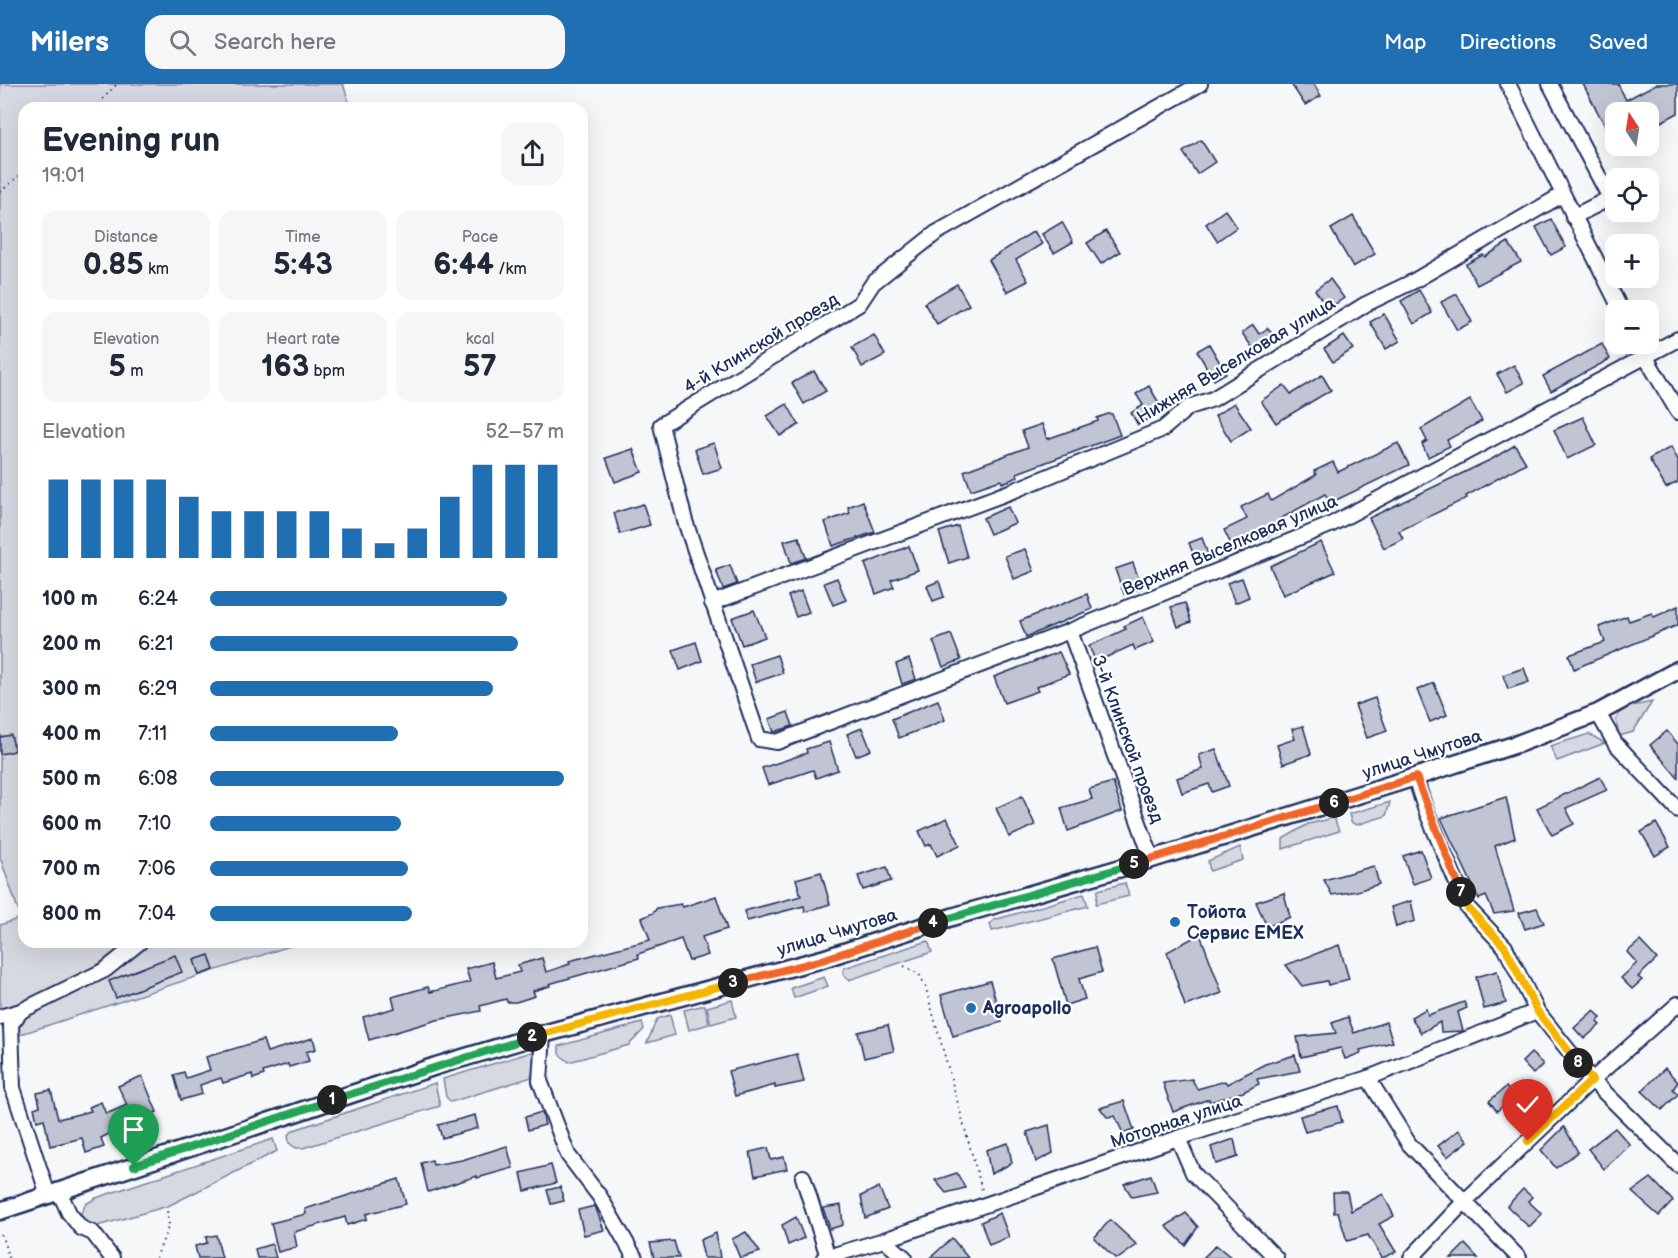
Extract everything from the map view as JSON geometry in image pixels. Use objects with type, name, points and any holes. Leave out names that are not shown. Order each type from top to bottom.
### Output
[{"type":"main road","name":"улица Чмутова","points":[[0,1211],[436,1066],[543,1034],[822,960],[952,917],[1152,859],[1416,777],[1520,743],[1598,713],[1678,670]]},
{"type":"street","name":"4-й Клинской проезд","points":[[777,742],[759,739],[685,521],[661,425],[859,304],[873,284],[950,225],[1200,84]]},
{"type":"street","points":[[1508,84],[1617,300]]},
{"type":"street","points":[[1550,84],[1610,198],[1573,217]]},
{"type":"street","name":"Нижняя Выселковая улица","points":[[712,603],[1015,490],[1163,429],[1189,407],[1212,399],[1366,303],[1412,282],[1562,195]]},
{"type":"street","name":"Верхняя Выселковая улица","points":[[1659,345],[1678,339]]},
{"type":"street","name":"Верхняя Выселковая улица","points":[[777,742],[1070,631],[1330,525],[1635,354]]},
{"type":"street","points":[[1644,354],[1678,412]]},
{"type":"street","name":"3-й Клинской проезд","points":[[1070,631],[1152,859]]},
{"type":"street","points":[[1598,713],[1615,743],[1678,810]]},
{"type":"street","points":[[1416,777],[1425,808],[1467,907],[1505,947],[1537,1011],[1592,1080],[1678,1165]]},
{"type":"street","points":[[0,1017],[21,1011],[105,970],[132,948]]},
{"type":"street","points":[[1411,1258],[1463,1203],[1592,1080],[1678,1004]]},
{"type":"street","points":[[21,1011],[12,1024],[14,1088],[53,1193],[81,1228],[93,1233],[112,1258]]},
{"type":"street","name":"Моторная улица","points":[[826,1257],[884,1240],[1178,1138],[1368,1078],[1537,1011]]},
{"type":"street","points":[[543,1034],[540,1081],[568,1155],[600,1197],[635,1258]]},
{"type":"street","points":[[1368,1078],[1409,1144],[1463,1203],[1519,1258]]},
{"type":"street","points":[[1178,1138],[1193,1173],[1276,1258]]},
{"type":"street","points":[[803,1177],[826,1257]]},
{"type":"street","points":[[884,1240],[905,1258]]},
{"type":"path","points":[[100,102],[117,84]]},
{"type":"path","points":[[0,192],[18,177]]},
{"type":"path","points":[[904,966],[919,974],[925,986],[986,1204]]},
{"type":"path","points":[[156,1258],[169,1225],[168,1210]]},
{"type":"path","points":[[1,1234],[9,1258]]},
{"type":"shaded area","points":[[0,84],[343,84],[349,102],[18,102],[18,909],[0,857]]},
{"type":"shaded area","points":[[1652,702],[1633,732],[1619,736],[1616,720],[1622,708]]},
{"type":"shaded area","points":[[1589,734],[1605,743],[1557,761],[1550,746]]},
{"type":"shaded area","points":[[1390,802],[1386,816],[1356,825],[1351,822],[1349,814]]},
{"type":"shaded area","points":[[1334,818],[1339,831],[1283,849],[1283,839],[1308,824]]},
{"type":"shaded area","points":[[1240,847],[1243,860],[1210,871],[1208,861]]},
{"type":"shaded area","points":[[1125,883],[1129,896],[1096,904],[1098,890]]},
{"type":"shaded area","points":[[1084,894],[1088,906],[992,931],[990,924],[994,920]]},
{"type":"shaded area","points":[[18,919],[18,948],[284,948],[6,1039],[0,1021],[0,925]]},
{"type":"shaded area","points":[[928,941],[932,952],[849,980],[843,975],[844,968]]},
{"type":"shaded area","points":[[824,977],[828,986],[794,998],[791,988]]},
{"type":"shaded area","points":[[732,1000],[736,1017],[711,1024],[707,1007]]},
{"type":"shaded area","points":[[705,1005],[709,1024],[689,1030],[684,1010]]},
{"type":"shaded area","points":[[670,1015],[675,1035],[647,1043],[657,1019]]},
{"type":"shaded area","points":[[642,1023],[644,1029],[629,1045],[569,1062],[559,1054],[559,1046]]},
{"type":"shaded area","points":[[535,1051],[532,1077],[451,1102],[446,1097],[443,1079]]},
{"type":"shaded area","points":[[435,1083],[440,1106],[303,1148],[296,1148],[289,1143],[288,1135],[294,1130]]},
{"type":"shaded area","points":[[273,1139],[277,1151],[168,1206],[94,1227],[84,1221],[81,1213],[86,1204],[96,1198]]},
{"type":"building","points":[[1291,84],[1314,84],[1321,96],[1305,105]]},
{"type":"building","points":[[1583,84],[1618,84],[1626,100],[1656,84],[1678,84],[1678,113],[1659,123],[1659,102],[1605,102],[1605,126]]},
{"type":"building","points":[[1201,140],[1215,162],[1197,174],[1183,152]]},
{"type":"building","points":[[1225,210],[1237,227],[1217,241],[1206,224]]},
{"type":"building","points":[[1353,216],[1375,254],[1353,267],[1331,229]]},
{"type":"building","points":[[1551,219],[1566,247],[1551,255],[1536,227]]},
{"type":"building","points":[[1062,222],[1073,242],[1054,253],[1042,234]]},
{"type":"building","points":[[1034,231],[1042,244],[1016,260],[1028,281],[1007,292],[989,260]]},
{"type":"building","points":[[1106,231],[1120,252],[1101,264],[1087,243]]},
{"type":"building","points":[[1508,242],[1521,262],[1477,285],[1466,264],[1483,255],[1485,257]]},
{"type":"building","points":[[1330,279],[1344,298],[1328,309],[1315,290]]},
{"type":"building","points":[[957,284],[969,305],[937,324],[924,303]]},
{"type":"building","points":[[1419,290],[1432,313],[1414,324],[1401,301]]},
{"type":"building","points":[[1457,294],[1472,322],[1457,330],[1441,302]]},
{"type":"building","points":[[1384,314],[1400,341],[1386,349],[1370,322]]},
{"type":"building","points":[[1253,325],[1259,334],[1268,328],[1277,340],[1257,354],[1242,333]]},
{"type":"building","points":[[874,335],[885,355],[862,367],[852,347]]},
{"type":"building","points":[[1344,336],[1353,349],[1333,362],[1324,349]]},
{"type":"building","points":[[1209,344],[1226,373],[1214,380],[1197,351]]},
{"type":"building","points":[[1602,344],[1605,354],[1610,359],[1551,391],[1543,376]]},
{"type":"building","points":[[1514,365],[1524,383],[1507,392],[1497,374]]},
{"type":"building","points":[[814,371],[826,391],[804,404],[792,383]]},
{"type":"building","points":[[1322,375],[1331,390],[1276,423],[1261,401],[1284,385],[1291,394]]},
{"type":"building","points":[[1149,386],[1163,410],[1138,425],[1131,413],[1143,405],[1136,394]]},
{"type":"building","points":[[1470,400],[1482,421],[1447,440],[1450,446],[1428,457],[1422,444],[1427,441],[1421,429]]},
{"type":"building","points":[[1234,403],[1251,428],[1231,441],[1215,416]]},
{"type":"building","points":[[787,404],[799,425],[780,436],[767,416]]},
{"type":"building","points":[[1112,414],[1120,435],[1017,473],[1018,477],[1002,483],[1001,480],[971,490],[964,471],[1028,447],[1022,431],[1042,424],[1047,439],[1098,421],[1097,418]]},
{"type":"building","points":[[1583,417],[1596,445],[1567,459],[1554,430]]},
{"type":"building","points":[[714,443],[722,468],[703,474],[695,449]]},
{"type":"building","points":[[1398,443],[1409,465],[1330,503],[1325,494],[1280,519],[1284,529],[1234,550],[1224,530],[1247,519],[1241,507],[1268,494],[1271,501],[1316,475],[1314,471],[1333,462],[1338,472]]},
{"type":"building","points":[[1515,445],[1526,463],[1466,496],[1467,498],[1399,531],[1403,539],[1384,548],[1369,518],[1492,459]]},
{"type":"building","points":[[1671,447],[1678,460],[1678,482],[1666,488],[1649,459]]},
{"type":"building","points":[[633,449],[642,472],[615,482],[606,458]]},
{"type":"building","points":[[863,501],[875,532],[833,546],[825,522],[850,513],[848,507]]},
{"type":"building","points":[[643,504],[650,525],[620,534],[614,513]]},
{"type":"building","points":[[1008,507],[1015,523],[990,534],[983,518]]},
{"type":"building","points":[[958,526],[967,557],[949,563],[939,532]]},
{"type":"building","points":[[799,537],[806,558],[791,563],[784,541]]},
{"type":"building","points":[[1202,538],[1210,559],[1197,564],[1189,543]]},
{"type":"building","points":[[1321,542],[1335,572],[1283,595],[1270,566]]},
{"type":"building","points":[[909,546],[918,570],[891,580],[894,587],[876,594],[865,564]]},
{"type":"building","points":[[1025,549],[1034,571],[1014,579],[1005,556]]},
{"type":"building","points":[[1133,563],[1142,588],[1124,594],[1115,569]]},
{"type":"building","points":[[730,565],[737,584],[723,589],[716,570]]},
{"type":"building","points":[[837,578],[846,600],[833,605],[824,583]]},
{"type":"building","points":[[1242,578],[1249,597],[1235,603],[1227,583]]},
{"type":"building","points":[[939,581],[944,597],[933,601],[927,586]]},
{"type":"building","points":[[801,591],[809,612],[796,617],[788,596]]},
{"type":"building","points":[[1087,594],[1092,609],[1026,637],[1020,621]]},
{"type":"building","points":[[1185,603],[1191,622],[1178,627],[1171,607]]},
{"type":"building","points":[[1678,606],[1678,625],[1574,669],[1569,655],[1605,642],[1599,627],[1627,616],[1629,621],[1652,613],[1654,617]]},
{"type":"building","points":[[754,610],[765,637],[742,645],[732,618]]},
{"type":"building","points":[[1143,617],[1154,642],[1135,650],[1133,645],[1096,662],[1089,646],[1126,629],[1124,626]]},
{"type":"building","points":[[951,634],[961,660],[943,667],[933,641]]},
{"type":"building","points":[[696,642],[702,661],[680,670],[673,650]]},
{"type":"building","points":[[1059,652],[1069,674],[1036,687],[1038,691],[1004,703],[994,677]]},
{"type":"building","points":[[777,655],[783,673],[756,682],[750,664]]},
{"type":"building","points":[[909,659],[916,679],[902,684],[896,664]]},
{"type":"building","points":[[1524,668],[1529,682],[1508,689],[1503,675]]},
{"type":"building","points":[[1434,683],[1447,715],[1430,722],[1417,690]]},
{"type":"building","points":[[1375,698],[1387,731],[1367,738],[1355,705]]},
{"type":"building","points":[[938,700],[945,720],[899,738],[892,719]]},
{"type":"building","points":[[788,712],[793,726],[774,732],[769,719]]},
{"type":"building","points":[[1303,726],[1311,754],[1283,764],[1277,745],[1295,739],[1292,729]]},
{"type":"building","points":[[862,728],[871,750],[856,756],[847,734]]},
{"type":"building","points":[[1667,731],[1678,744],[1678,778],[1650,745]]},
{"type":"building","points":[[11,735],[15,751],[0,754],[0,737]]},
{"type":"building","points":[[829,742],[838,770],[816,778],[813,770],[768,785],[762,768],[807,753],[806,749]]},
{"type":"building","points":[[1216,749],[1229,786],[1212,792],[1209,784],[1182,793],[1177,778],[1203,769],[1199,755]]},
{"type":"building","points":[[1600,777],[1607,790],[1566,808],[1574,824],[1552,835],[1537,808]]},
{"type":"building","points":[[1113,782],[1122,811],[1068,831],[1061,808],[1092,799],[1089,789]]},
{"type":"building","points":[[1022,796],[1035,825],[1009,837],[996,808]]},
{"type":"building","points":[[1506,797],[1515,838],[1495,846],[1514,911],[1494,914],[1486,896],[1479,899],[1441,818]]},
{"type":"building","points":[[947,818],[960,845],[937,856],[931,844],[926,846],[919,831]]},
{"type":"building","points":[[1656,823],[1670,847],[1655,856],[1641,832]]},
{"type":"building","points":[[1421,850],[1431,878],[1413,884],[1403,856]]},
{"type":"building","points":[[1374,866],[1379,884],[1357,891],[1332,895],[1324,880]]},
{"type":"building","points":[[887,867],[891,881],[863,890],[858,876]]},
{"type":"building","points":[[821,872],[830,904],[805,912],[804,906],[747,921],[744,911],[801,896],[796,879]]},
{"type":"building","points":[[1284,893],[1290,917],[1267,927],[1256,902]]},
{"type":"building","points":[[716,896],[727,929],[702,937],[708,955],[689,961],[681,939],[638,954],[639,958],[549,984],[550,986],[533,991],[535,996],[516,1002],[507,1002],[506,999],[480,1006],[481,1011],[437,1020],[369,1040],[363,1017],[395,1008],[392,997],[428,987],[430,992],[470,982],[466,969],[492,962],[496,978],[520,972],[518,965],[542,958],[546,972],[570,964],[569,961],[650,940],[642,918],[653,913],[657,908],[681,904],[683,907]]},
{"type":"building","points":[[1411,901],[1415,921],[1396,927],[1391,907]]},
{"type":"building","points":[[1537,908],[1544,923],[1525,929],[1519,913]]},
{"type":"building","points":[[1200,934],[1222,993],[1185,1006],[1167,952]]},
{"type":"building","points":[[1640,941],[1657,959],[1638,977],[1642,980],[1632,989],[1621,978],[1637,963],[1627,952]]},
{"type":"building","points":[[1339,945],[1349,979],[1328,985],[1327,981],[1302,986],[1286,965]]},
{"type":"building","points":[[1095,947],[1102,972],[1079,979],[1085,999],[1066,1005],[1053,959]]},
{"type":"building","points":[[175,955],[182,972],[116,998],[109,981]]},
{"type":"building","points":[[209,955],[214,970],[199,975],[194,960]]},
{"type":"building","points":[[1497,971],[1506,1003],[1484,1009],[1476,977]]},
{"type":"building","name":"Agroapollo","points":[[990,981],[1002,1022],[953,1036],[941,995]]},
{"type":"building","points":[[1464,1002],[1467,1008],[1458,1012],[1463,1031],[1441,1032],[1440,1022],[1421,1033],[1411,1017],[1426,1009],[1428,1015]]},
{"type":"building","points":[[1594,1010],[1601,1018],[1597,1022],[1600,1025],[1584,1039],[1574,1028]]},
{"type":"building","points":[[1348,1017],[1354,1033],[1386,1022],[1393,1042],[1360,1050],[1361,1053],[1345,1059],[1341,1048],[1301,1057],[1297,1037],[1336,1033],[1332,1023]]},
{"type":"building","points":[[888,1025],[894,1051],[864,1058],[858,1032]]},
{"type":"building","points":[[313,1038],[316,1049],[306,1052],[309,1061],[289,1067],[288,1064],[263,1072],[264,1075],[253,1079],[252,1074],[223,1083],[221,1078],[200,1085],[202,1094],[181,1100],[174,1075],[184,1072],[186,1078],[210,1070],[206,1057],[263,1040],[267,1052]]},
{"type":"building","points":[[1531,1053],[1543,1064],[1533,1074],[1522,1062]]},
{"type":"building","points":[[797,1054],[804,1082],[775,1088],[775,1085],[735,1096],[728,1071]]},
{"type":"building","points":[[1295,1055],[1300,1071],[1257,1079],[1259,1084],[1243,1092],[1210,1102],[1209,1099],[1173,1112],[1163,1083],[1192,1079],[1197,1089],[1225,1081],[1227,1084],[1265,1064]]},
{"type":"building","points":[[1665,1068],[1678,1082],[1673,1089],[1678,1094],[1662,1110],[1642,1091]]},
{"type":"building","points":[[142,1076],[157,1112],[135,1122],[134,1118],[110,1129],[111,1133],[101,1138],[104,1147],[86,1153],[82,1138],[50,1146],[44,1119],[37,1121],[34,1108],[40,1106],[37,1093],[51,1090],[58,1119],[91,1111],[89,1107],[101,1102],[106,1114],[127,1105],[118,1086]]},
{"type":"building","points":[[1506,1087],[1514,1096],[1497,1111],[1489,1101]]},
{"type":"building","points":[[1124,1101],[1134,1130],[1123,1133],[1115,1116],[1107,1117],[1100,1108]]},
{"type":"building","points":[[1338,1106],[1342,1122],[1305,1132],[1300,1116]]},
{"type":"building","points":[[542,1112],[545,1125],[528,1130],[525,1117]]},
{"type":"building","points":[[475,1115],[478,1128],[442,1138],[438,1125]]},
{"type":"building","points":[[1049,1125],[1053,1153],[1036,1162],[1027,1132]]},
{"type":"building","points":[[1564,1127],[1578,1152],[1556,1168],[1541,1150]]},
{"type":"building","points":[[1615,1128],[1630,1145],[1604,1169],[1588,1149]]},
{"type":"building","points":[[1459,1130],[1468,1141],[1447,1157],[1438,1146]]},
{"type":"building","points":[[1234,1139],[1238,1157],[1216,1164],[1211,1147]]},
{"type":"building","points":[[1008,1143],[1012,1163],[991,1174],[986,1150]]},
{"type":"building","points":[[507,1146],[513,1168],[477,1178],[477,1176],[428,1192],[421,1163],[432,1160],[433,1165],[462,1160]]},
{"type":"building","points":[[768,1148],[771,1160],[784,1157],[787,1169],[755,1176],[750,1152]]},
{"type":"building","points":[[551,1165],[556,1183],[525,1191],[521,1173]]},
{"type":"building","points":[[957,1173],[965,1188],[946,1193],[935,1180]]},
{"type":"building","points":[[1151,1175],[1157,1192],[1132,1197],[1124,1184]]},
{"type":"building","points":[[1651,1178],[1673,1201],[1659,1216],[1632,1192]]},
{"type":"building","points":[[399,1179],[406,1204],[366,1214],[367,1219],[347,1225],[345,1217],[294,1232],[297,1247],[278,1252],[271,1223],[306,1214],[305,1209]]},
{"type":"building","points":[[560,1187],[564,1201],[551,1204],[547,1190]]},
{"type":"building","points":[[879,1187],[888,1209],[865,1218],[861,1196]]},
{"type":"building","points":[[1523,1189],[1532,1197],[1528,1201],[1542,1214],[1529,1227],[1507,1206]]},
{"type":"building","points":[[1333,1192],[1347,1192],[1351,1211],[1383,1194],[1394,1216],[1379,1224],[1396,1252],[1382,1258],[1368,1235],[1347,1241],[1338,1212],[1334,1213]]},
{"type":"building","points":[[841,1205],[843,1225],[830,1229],[823,1208]]},
{"type":"building","points":[[595,1206],[604,1230],[584,1235],[578,1210]]},
{"type":"building","points":[[1000,1213],[1009,1237],[989,1245],[981,1222]]},
{"type":"building","points":[[1186,1213],[1198,1227],[1185,1245],[1166,1226]]},
{"type":"building","points":[[796,1217],[804,1238],[788,1245],[782,1225]]},
{"type":"building","points":[[1110,1220],[1137,1245],[1119,1258],[1115,1258],[1094,1238]]},
{"type":"building","points":[[746,1232],[760,1252],[740,1258],[732,1239]]},
{"type":"building","points":[[716,1233],[720,1258],[704,1258],[700,1240]]},
{"type":"building","points":[[216,1235],[222,1258],[198,1258],[195,1246],[207,1243],[206,1237]]},
{"type":"building","points":[[952,1238],[968,1258],[930,1258]]},
{"type":"building","points":[[674,1241],[679,1258],[654,1258],[650,1243]]},
{"type":"building","points":[[272,1244],[276,1258],[257,1258],[255,1249]]},
{"type":"building","points":[[1465,1244],[1478,1258],[1451,1258]]},
{"type":"building","points":[[1216,1245],[1232,1258],[1203,1258]]},
{"type":"place","name":"Тойота Сервис EMEX","points":[[1175,922]]},
{"type":"place","name":"Agroapollo","points":[[971,1008]]},
{"type":"route","points":[[134,1166],[436,1066],[543,1034],[822,960],[952,917],[1168,854],[1416,777],[1425,808],[1467,907],[1505,947],[1537,1011],[1592,1080],[1528,1141]]}]
